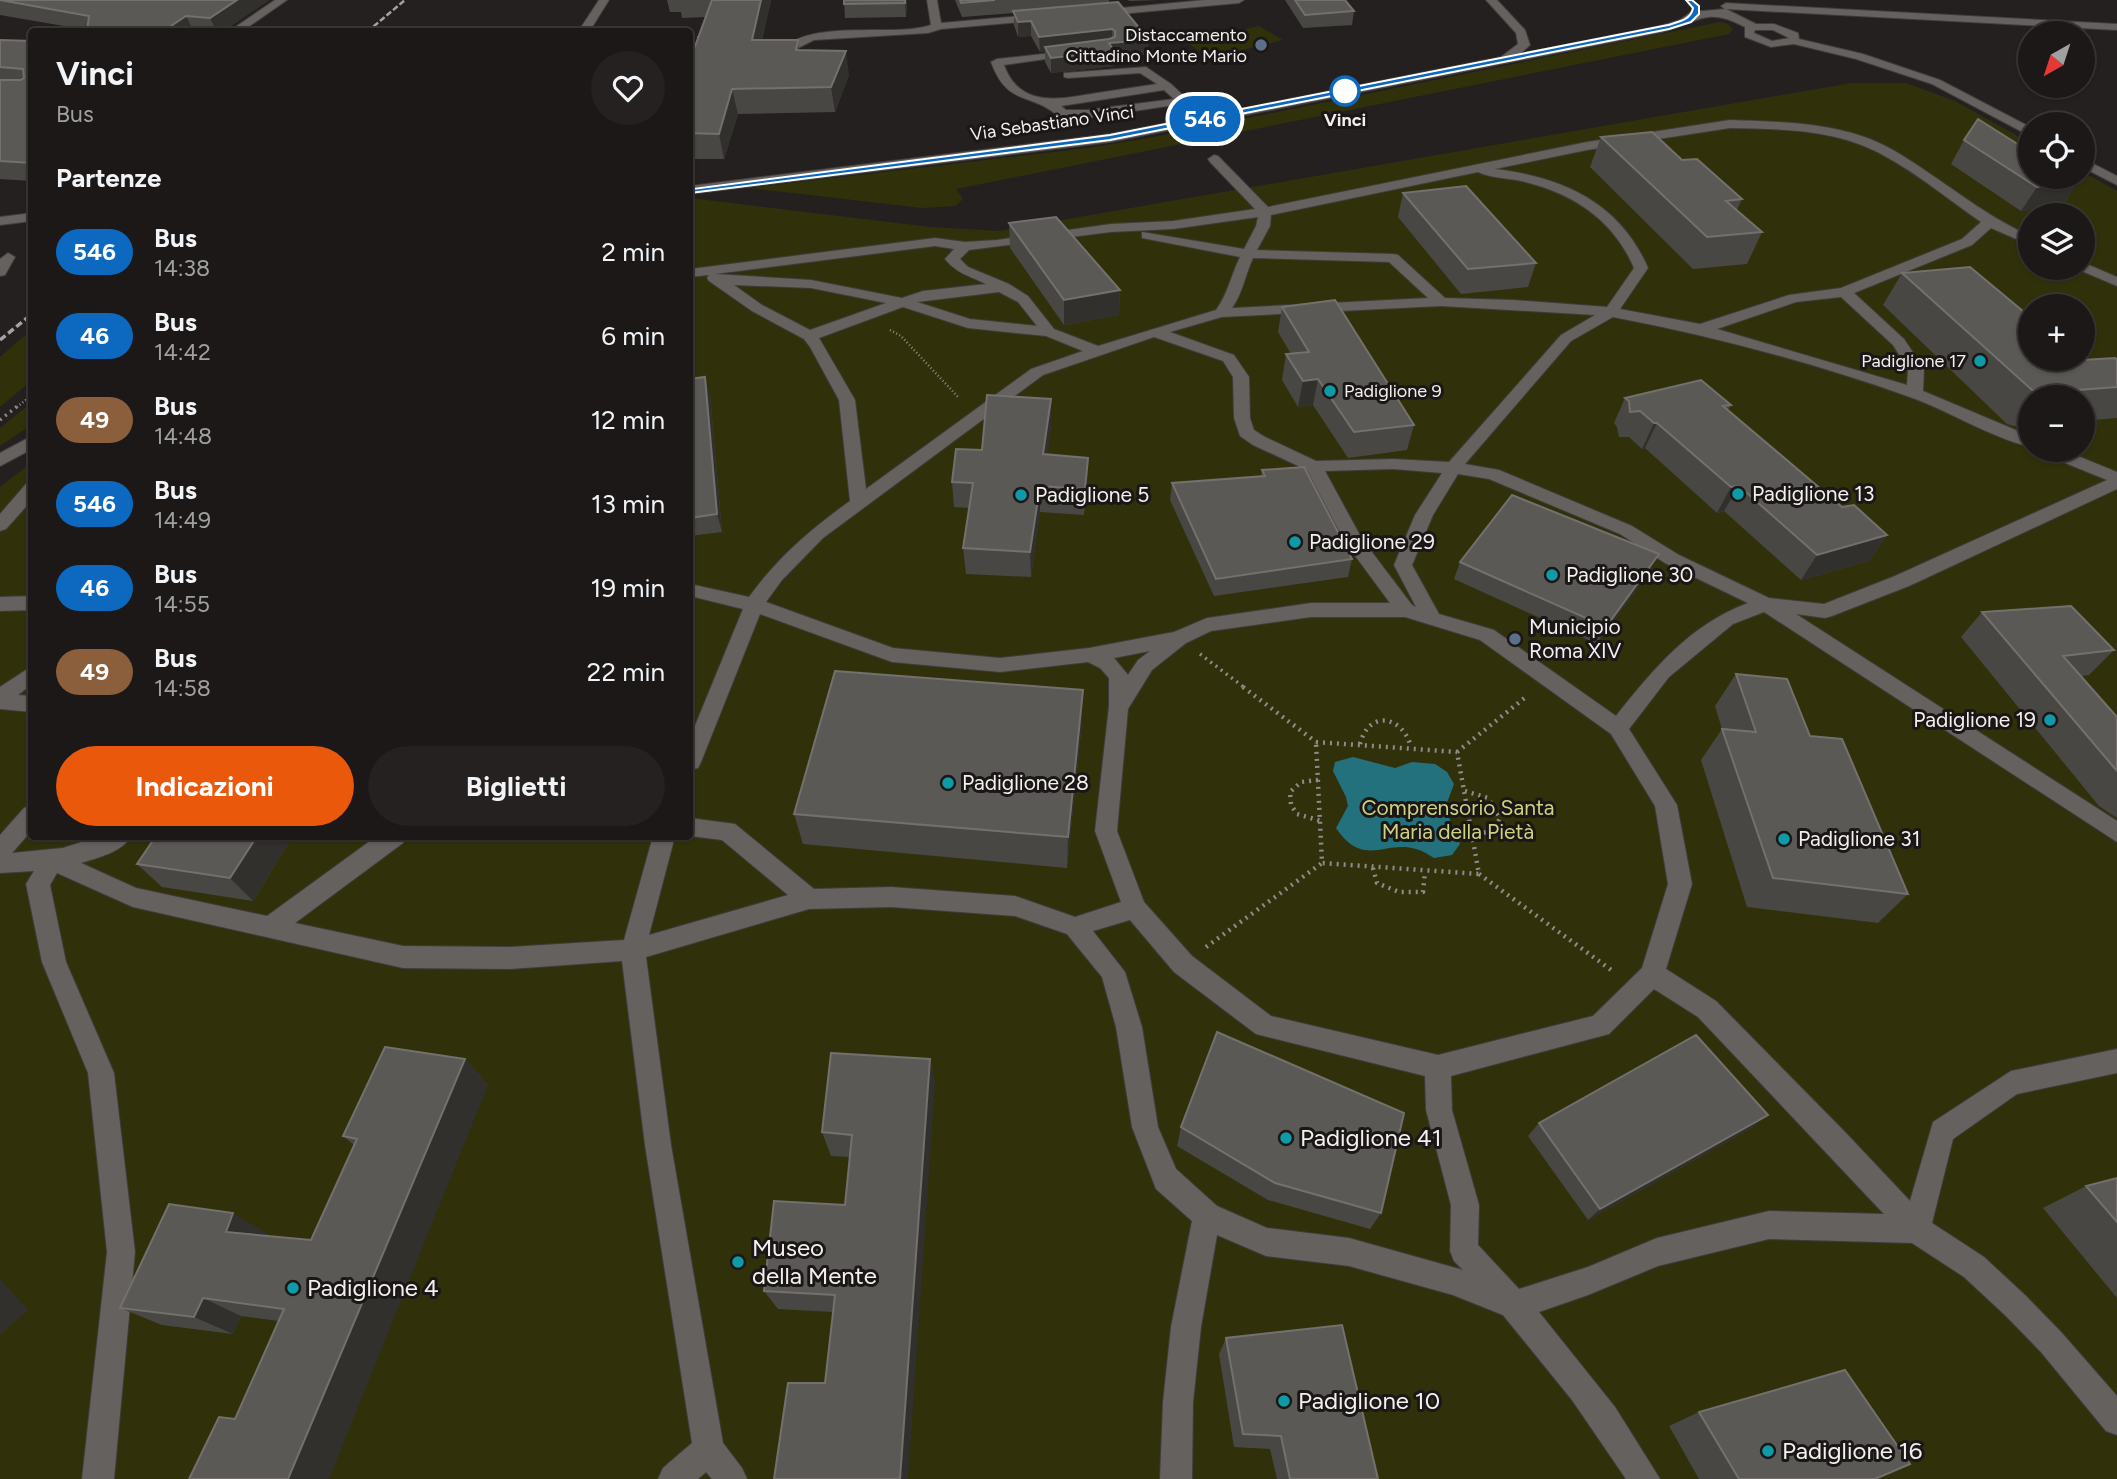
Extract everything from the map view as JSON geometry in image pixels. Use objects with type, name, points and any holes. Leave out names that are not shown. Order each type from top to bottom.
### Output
[{"type":"street","points":[[239,28],[282,0]]},
{"type":"street","points":[[580,28],[604,0]]},
{"type":"street","points":[[932,0],[935,23],[939,26]]},
{"type":"street","points":[[1084,14],[1121,5],[1239,0]]},
{"type":"street","points":[[1491,0],[1521,32],[1524,45],[1505,60]]},
{"type":"street","points":[[1824,0],[2030,14],[2105,14]]},
{"type":"street","points":[[1724,6],[2117,27]]},
{"type":"street","points":[[1724,6],[1754,27],[1748,33],[1759,41],[1781,44],[1794,41],[1859,56],[1936,82],[2018,126]]},
{"type":"street","name":"Via Sebastiano Vinci","points":[[693,190],[1072,143],[1198,121],[1669,27],[1688,20],[1695,9],[1724,6]]},
{"type":"street","points":[[780,60],[785,50],[812,37],[928,30],[939,26],[1057,16]]},
{"type":"street","name":"Via Sebastiano Vinci","points":[[1521,32],[1552,44],[1581,45]]},
{"type":"street","points":[[1081,51],[997,62],[1012,90],[1023,98],[1052,104],[1167,86]]},
{"type":"street","points":[[1115,59],[1123,70]]},
{"type":"street","points":[[1068,75],[1123,70],[1147,71],[1167,86],[1198,121]]},
{"type":"street","points":[[1052,104],[1063,114],[1087,114],[1171,102],[1198,121]]},
{"type":"street","points":[[715,274],[935,242],[965,246],[1111,228],[1174,225],[1265,212],[1587,146],[1730,124],[1794,126],[1850,137],[1886,152],[1989,222],[2018,235]]},
{"type":"street","points":[[1214,159],[1265,212]]},
{"type":"street","points":[[1431,616],[1403,565],[1424,516],[1453,468],[1566,338],[1611,312],[1641,268],[1628,240],[1596,205],[1552,185],[1497,172],[1468,169]]},
{"type":"street","points":[[2095,169],[2117,181]]},
{"type":"street","points":[[1221,313],[1233,297],[1237,276],[1262,226],[1265,212]]},
{"type":"street","points":[[0,221],[28,217]]},
{"type":"street","points":[[1701,329],[1794,298],[1844,292],[1968,242],[1989,222]]},
{"type":"street","points":[[1111,228],[1249,254],[1393,258],[1441,302]]},
{"type":"street","points":[[965,246],[952,259],[963,270],[1004,287],[1023,299],[1049,332]]},
{"type":"street","points":[[0,258],[8,257],[0,272]]},
{"type":"street","points":[[2095,272],[2117,282]]},
{"type":"street","points":[[693,273],[811,284],[902,302],[968,323],[1049,332],[1097,351]]},
{"type":"street","points":[[715,274],[757,308],[810,336],[847,400],[859,502]]},
{"type":"street","points":[[810,336],[923,295],[1004,287]]},
{"type":"street","points":[[1844,292],[1899,342],[1916,369],[1915,393]]},
{"type":"street","points":[[693,755],[754,605],[775,575],[817,534],[1037,372],[1154,332],[1221,313],[1441,302],[1513,303],[1611,312],[1701,329],[1786,352],[1915,393],[2018,437]]},
{"type":"street","points":[[1154,332],[1229,358],[1241,377],[1242,418],[1246,432],[1259,441],[1314,466],[1393,464],[1493,474],[1626,530],[1672,559],[1766,604],[2117,833]]},
{"type":"street","points":[[0,461],[28,443]]},
{"type":"street","points":[[2076,462],[2117,480]]},
{"type":"street","points":[[1314,466],[1354,542],[1405,610]]},
{"type":"street","points":[[1618,728],[1662,672],[1726,619],[1766,604],[1825,611],[1902,580],[2117,480]]},
{"type":"street","points":[[0,525],[28,493]]},
{"type":"street","points":[[0,537],[28,508]]},
{"type":"street","points":[[693,593],[754,605],[822,627],[892,655],[1000,664],[1088,655],[1179,638]]},
{"type":"street","points":[[0,604],[28,603]]},
{"type":"street","points":[[1088,655],[1115,668],[1121,678],[1118,708],[1106,831],[1135,908],[1183,964],[1265,1026],[1438,1068],[1600,1026],[1644,981],[1680,884],[1666,805],[1618,728],[1487,635],[1405,610],[1311,610],[1207,625],[1179,638],[1145,665],[1118,708]]},
{"type":"street","points":[[0,699],[28,676]]},
{"type":"street","points":[[0,699],[28,703]]},
{"type":"street","points":[[0,851],[28,819]]},
{"type":"street","points":[[693,827],[727,831],[808,899]]},
{"type":"street","points":[[0,863],[53,860],[107,846],[115,840]]},
{"type":"street","points":[[272,926],[390,840]]},
{"type":"street","points":[[663,840],[633,950],[658,1145],[709,1449],[731,1479]]},
{"type":"street","points":[[53,860],[133,897],[403,957],[510,958],[633,950],[808,899],[891,897],[1015,906],[1075,927],[1113,972],[1129,1027],[1145,1127],[1166,1179],[1207,1216],[1266,1242],[1349,1252],[1453,1281],[1516,1305],[1588,1281],[1657,1252],[1769,1225],[1916,1229]]},
{"type":"street","points":[[53,860],[38,884],[54,962],[101,1073],[121,1252],[98,1479]]},
{"type":"street","points":[[1075,927],[1135,908]]},
{"type":"street","points":[[1644,981],[1707,1009],[1836,1141],[1916,1229],[1974,1267],[2016,1306],[2051,1342],[2117,1420]]},
{"type":"street","points":[[1916,1229],[1942,1131],[2011,1083],[2117,1060]]},
{"type":"street","points":[[1438,1068],[1438,1110],[1465,1205],[1464,1251],[1516,1305],[1582,1386],[1644,1479]]},
{"type":"street","points":[[1176,1479],[1178,1402],[1186,1327],[1207,1216]]},
{"type":"street","points":[[674,1479],[709,1449]]},
{"type":"path","points":[[693,38],[703,37]]},
{"type":"path","points":[[890,330],[901,336],[959,398]]},
{"type":"path","points":[[0,420],[28,398]]},
{"type":"path","points":[[1179,638],[1316,742],[1457,752],[1548,678]]},
{"type":"path","points":[[1360,744],[1361,730],[1380,720],[1397,725],[1405,731],[1410,738],[1411,747]]},
{"type":"path","points":[[1316,742],[1322,863]]},
{"type":"path","points":[[1457,752],[1479,874]]},
{"type":"path","points":[[1318,780],[1301,782],[1290,792],[1289,802],[1295,814],[1307,820],[1321,821]]},
{"type":"path","points":[[1465,792],[1483,794],[1496,804],[1500,818],[1493,831],[1473,834]]},
{"type":"path","points":[[1183,964],[1322,863],[1479,874],[1644,981]]},
{"type":"path","points":[[1373,868],[1377,883],[1394,893],[1423,892],[1424,872]]},
{"type":"green space","points":[[1720,22],[1733,29],[1729,34],[956,189],[963,199],[955,206],[922,208],[749,188],[1088,148],[1154,137]]},
{"type":"green space","points":[[1259,26],[1283,40],[1211,58],[1187,43]]},
{"type":"green space","name":"Comprensorio Santa Maria della Pietà","points":[[1851,83],[1906,83],[1955,101],[2018,136],[2018,189],[2095,189],[2095,179],[2117,191],[2117,1479],[0,1479],[0,487],[28,465],[28,840],[693,840],[693,198],[930,227],[999,231]]},
{"type":"green space","points":[[28,333],[28,384],[0,407],[0,357]]},
{"type":"green space","points":[[28,405],[28,427],[0,446],[0,428]]},
{"type":"water","points":[[1353,757],[1395,768],[1412,762],[1435,764],[1447,772],[1454,784],[1445,808],[1460,844],[1452,855],[1434,858],[1419,850],[1405,847],[1359,849],[1348,842],[1336,828],[1348,806],[1333,771],[1335,762]]},
{"type":"building","points":[[0,0],[237,0],[210,18],[186,16],[168,28],[88,28],[89,16]]},
{"type":"building","points":[[712,0],[761,0],[752,40],[798,40],[796,50],[846,51],[831,87],[732,89],[719,134],[693,133],[693,52]]},
{"type":"building","points":[[844,0],[905,0],[905,3],[844,4]]},
{"type":"building","points":[[960,0],[995,0],[961,3]]},
{"type":"building","points":[[1295,0],[1345,0],[1354,11],[1305,15]]},
{"type":"building","points":[[1118,2],[1149,40],[1109,43],[1114,51],[1051,58],[1045,47],[1109,39],[1115,37],[1115,31],[1112,29],[1039,37],[1031,21],[1018,22],[1013,11]]},
{"type":"building","points":[[0,40],[28,41],[28,163],[0,161],[0,80],[24,78],[23,69],[0,67]]},
{"type":"building","points":[[1978,119],[2018,144],[2018,175],[1964,140]]},
{"type":"building","points":[[1652,132],[1682,160],[1697,159],[1742,199],[1726,201],[1762,232],[1707,237],[1601,137]]},
{"type":"building","points":[[1466,186],[1536,263],[1468,269],[1403,193]]},
{"type":"building","points":[[1056,217],[1120,290],[1064,300],[1009,223]]},
{"type":"building","points":[[1970,267],[2018,307],[2018,371],[2095,371],[2095,359],[2115,358],[2117,387],[2095,389],[2095,385],[2026,385],[1902,273]]},
{"type":"building","points":[[1335,300],[1414,425],[1354,432],[1318,379],[1303,381],[1286,354],[1309,352],[1282,307]]},
{"type":"building","points":[[705,377],[717,514],[693,518],[693,379]]},
{"type":"building","points":[[1701,380],[1731,405],[1723,406],[1842,507],[1854,505],[1887,535],[1817,555],[1739,486],[1731,487],[1657,423],[1640,411],[1630,412],[1629,401],[1625,398]]},
{"type":"building","points":[[987,395],[1051,399],[1043,454],[1088,458],[1085,489],[1040,486],[1030,552],[963,548],[973,483],[952,482],[956,449],[982,450]]},
{"type":"building","points":[[1304,467],[1352,559],[1216,579],[1172,483],[1265,476],[1262,470]]},
{"type":"building","name":"Padiglione 30","points":[[1512,495],[1659,554],[1606,627],[1460,562]]},
{"type":"building","points":[[2071,606],[2114,650],[2063,656],[2117,717],[2117,771],[1982,612]]},
{"type":"building","name":"Padiglione 28","points":[[835,671],[1083,690],[1068,837],[794,814]]},
{"type":"building","points":[[1736,674],[1787,679],[1810,736],[1842,739],[1908,894],[1773,878],[1722,729],[1756,732]]},
{"type":"building","points":[[153,840],[254,840],[230,878],[137,864]]},
{"type":"building","name":"Padiglione 41","points":[[1217,1032],[1404,1113],[1381,1213],[1275,1183],[1181,1127]]},
{"type":"building","points":[[1696,1035],[1768,1115],[1600,1209],[1539,1123]]},
{"type":"building","points":[[385,1047],[465,1059],[288,1479],[189,1479],[219,1417],[235,1419],[284,1309],[203,1298],[194,1317],[120,1308],[169,1204],[233,1213],[226,1232],[311,1240],[357,1139],[343,1136]]},
{"type":"building","points":[[831,1053],[930,1059],[900,1479],[774,1479],[788,1383],[825,1383],[835,1295],[764,1291],[774,1201],[845,1205],[852,1135],[822,1132]]},
{"type":"building","points":[[2117,1178],[2117,1222],[2086,1186]]},
{"type":"building","name":"Padiglione 10","points":[[1342,1325],[1378,1479],[1290,1479],[1281,1436],[1243,1434],[1226,1338]]},
{"type":"building","name":"Padiglione 16","points":[[1845,1370],[1910,1464],[1875,1479],[1739,1479],[1699,1412]]},
{"type":"railway","points":[[372,28],[405,0]]},
{"type":"railway","points":[[0,340],[28,317]]},
{"type":"bus line","name":"546","points":[[693,190],[1110,138],[1669,27],[1688,20],[1695,14],[1697,8],[1689,0]]},
{"type":"place","name":"Distaccamento Cittadino Monte Mario","points":[[1261,45]]},
{"type":"place","name":"Vinci","points":[[1345,91]]},
{"type":"place","name":"Padiglione 17","points":[[1980,361]]},
{"type":"place","name":"Padiglione 9","points":[[1330,391]]},
{"type":"place","name":"Padiglione 13","points":[[1738,494]]},
{"type":"place","name":"Padiglione 5","points":[[1021,495]]},
{"type":"place","name":"Padiglione 29","points":[[1295,542]]},
{"type":"place","name":"Padiglione 30","points":[[1552,575]]},
{"type":"place","name":"Municipio Roma XIV","points":[[1515,639]]},
{"type":"place","name":"Padiglione 19","points":[[2050,720]]},
{"type":"place","name":"Padiglione 28","points":[[948,783]]},
{"type":"place","name":"Padiglione 31","points":[[1784,839]]},
{"type":"place","name":"Padiglione 41","points":[[1286,1138]]},
{"type":"place","name":"Museo della Mente","points":[[738,1262]]},
{"type":"place","name":"Padiglione 4","points":[[293,1288]]},
{"type":"place","name":"Padiglione 10","points":[[1284,1401]]},
{"type":"place","name":"Padiglione 16","points":[[1768,1451]]}]
